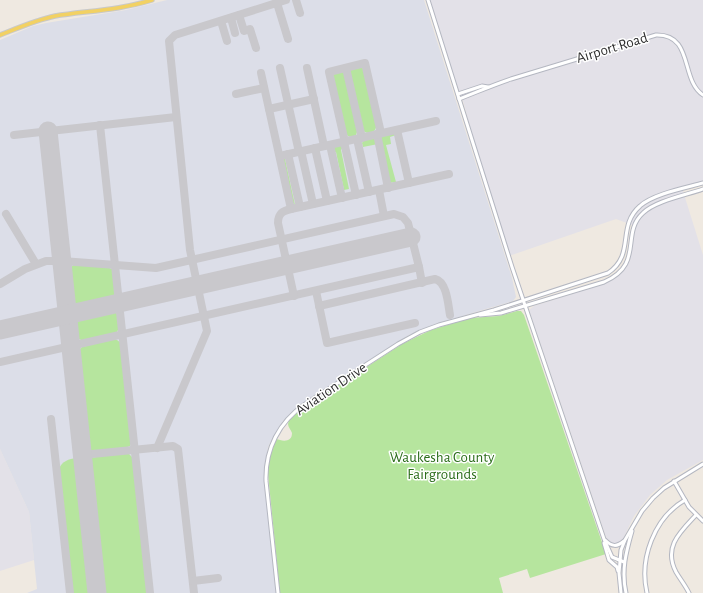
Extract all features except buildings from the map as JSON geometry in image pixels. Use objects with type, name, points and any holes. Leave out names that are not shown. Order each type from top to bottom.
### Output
[{"type":"main road","points":[[0,35],[26,24],[54,17],[129,6],[152,0]]},
{"type":"street","points":[[428,0],[523,301],[604,539],[612,557],[619,561]]},
{"type":"street","name":"Airport Road","points":[[459,98],[483,91],[488,87],[652,35],[661,35],[670,38],[680,46],[693,83],[696,89],[703,95]]},
{"type":"street","name":"Airport Road","points":[[458,94],[482,86],[488,87]]},
{"type":"street","points":[[623,268],[616,266],[624,254],[627,229],[630,219],[639,207],[649,200],[703,183]]},
{"type":"street","points":[[684,188],[686,195]]},
{"type":"street","name":"Aviation Drive","points":[[473,316],[501,313],[606,281],[615,276],[623,268],[630,254],[633,230],[637,220],[644,212],[656,204],[703,189]]},
{"type":"street","points":[[668,194],[670,200]]},
{"type":"street","points":[[627,229],[633,230]]},
{"type":"street","name":"Aviation Drive","points":[[278,593],[266,474],[270,448],[281,427],[288,418],[299,409],[405,340],[429,329],[601,276],[608,273],[616,266]]},
{"type":"street","points":[[555,290],[557,296]]},
{"type":"street","points":[[621,593],[619,561],[624,541],[642,511],[653,498],[674,481],[703,464]]},
{"type":"street","points":[[674,481],[685,500],[703,522]]},
{"type":"street","points":[[647,593],[645,570],[647,554],[651,541],[673,509],[685,500]]},
{"type":"street","points":[[689,593],[674,566],[672,552],[677,536],[696,515]]},
{"type":"street","points":[[626,593],[624,562],[633,527]]},
{"type":"street","points":[[604,539],[610,545],[614,546],[624,541]]},
{"type":"street","points":[[604,539],[604,544],[610,562],[616,567],[619,573]]},
{"type":"street","points":[[608,556],[613,561],[624,562]]},
{"type":"shaded area","points":[[167,0],[424,0],[512,278],[516,297],[513,301],[435,324],[409,335],[297,407],[283,421],[268,447],[264,472],[276,593],[27,593],[37,589],[29,512],[0,449],[0,40],[33,26],[126,10]]},
{"type":"shaded area","points":[[430,0],[703,0],[703,181],[682,188],[703,255],[703,460],[667,480],[650,495],[634,516],[622,541],[614,545],[608,541],[605,534],[529,310],[534,306],[603,284],[614,279],[623,271],[629,260],[632,250],[635,226],[616,219],[509,256],[464,104]]},
{"type":"shaded area","points":[[0,449],[29,512],[34,560],[0,571]]},
{"type":"green space","points":[[360,66],[364,69],[377,125],[373,132],[369,133],[365,132],[361,128],[348,71],[351,68]]},
{"type":"green space","points":[[342,70],[345,73],[358,129],[356,135],[352,136],[348,136],[345,132],[331,75],[334,72]]},
{"type":"green space","points":[[394,132],[396,135],[390,137],[391,144],[386,145],[396,182],[389,183],[379,136]]},
{"type":"green space","points":[[375,136],[378,144],[363,147],[362,143],[364,139]]},
{"type":"green space","points":[[341,145],[343,147],[341,150],[349,189],[344,190],[336,152],[332,150],[334,146]]},
{"type":"green space","points":[[284,158],[295,205],[292,202],[283,160]]},
{"type":"green space","points":[[75,264],[104,266],[112,269],[115,283],[114,297],[94,304],[83,306],[75,305],[73,302],[69,271]]},
{"type":"green space","points":[[112,310],[116,312],[119,320],[119,328],[116,333],[83,341],[77,338],[75,326],[77,319]]},
{"type":"green space","name":"Waukesha County Fairgrounds","points":[[521,311],[524,315],[606,554],[530,578],[527,569],[499,578],[503,593],[280,593],[268,465],[271,449],[276,439],[289,440],[292,436],[288,425],[289,420],[299,411],[402,344],[431,330],[470,318],[499,316]]},
{"type":"green space","points":[[114,339],[121,343],[131,443],[130,446],[125,448],[93,451],[90,450],[88,446],[78,351],[82,347]]},
{"type":"green space","points":[[128,453],[133,459],[147,593],[103,593],[90,463],[92,458]]},
{"type":"green space","points":[[76,458],[90,593],[72,593],[59,469],[66,461]]},
{"type":"taxiway","points":[[157,448],[207,331],[190,250],[169,41],[175,35],[286,0]]},
{"type":"taxiway","points":[[296,0],[300,13]]},
{"type":"taxiway","points":[[277,3],[288,39]]},
{"type":"taxiway","points":[[239,15],[244,31],[250,29],[256,48]]},
{"type":"taxiway","points":[[231,18],[235,33]]},
{"type":"taxiway","points":[[221,21],[227,41]]},
{"type":"taxiway","points":[[345,142],[329,72],[365,63],[381,133]]},
{"type":"taxiway","points":[[280,68],[299,152]]},
{"type":"taxiway","points":[[307,68],[324,146]]},
{"type":"taxiway","points":[[346,68],[362,138]]},
{"type":"taxiway","points":[[261,73],[291,209]]},
{"type":"taxiway","points":[[236,94],[264,88]]},
{"type":"taxiway","points":[[269,109],[314,99]]},
{"type":"taxiway","points":[[14,135],[176,117]]},
{"type":"taxiway","points":[[280,156],[436,121]]},
{"type":"taxiway","points":[[100,125],[150,593]]},
{"type":"taxiway","points":[[397,130],[409,183]]},
{"type":"taxiway","points":[[377,134],[388,188]]},
{"type":"taxiway","points":[[357,139],[369,192]]},
{"type":"taxiway","points":[[344,142],[356,195]]},
{"type":"taxiway","points":[[330,145],[342,198]]},
{"type":"taxiway","points":[[315,148],[327,201]]},
{"type":"taxiway","points":[[301,151],[313,204]]},
{"type":"taxiway","points":[[288,154],[300,207]]},
{"type":"taxiway","points":[[294,296],[278,223],[279,217],[282,213],[291,209],[449,174]]},
{"type":"taxiway","points":[[379,190],[384,216]]},
{"type":"taxiway","points":[[6,214],[36,264]]},
{"type":"taxiway","points":[[0,284],[25,269],[46,261],[156,268],[394,214],[403,217],[408,223],[419,267],[0,362]]},
{"type":"taxiway","points":[[419,267],[422,283]]},
{"type":"taxiway","points":[[319,306],[435,279],[442,284],[448,300],[450,315]]},
{"type":"taxiway","points":[[316,291],[327,343],[415,323]]},
{"type":"taxiway","points":[[51,419],[70,593]]},
{"type":"taxiway","points":[[82,455],[173,446],[178,449],[194,593]]},
{"type":"taxiway","points":[[193,581],[218,578]]},
{"type":"runway","points":[[48,131],[97,593]]},
{"type":"runway","points":[[0,330],[411,237]]}]
